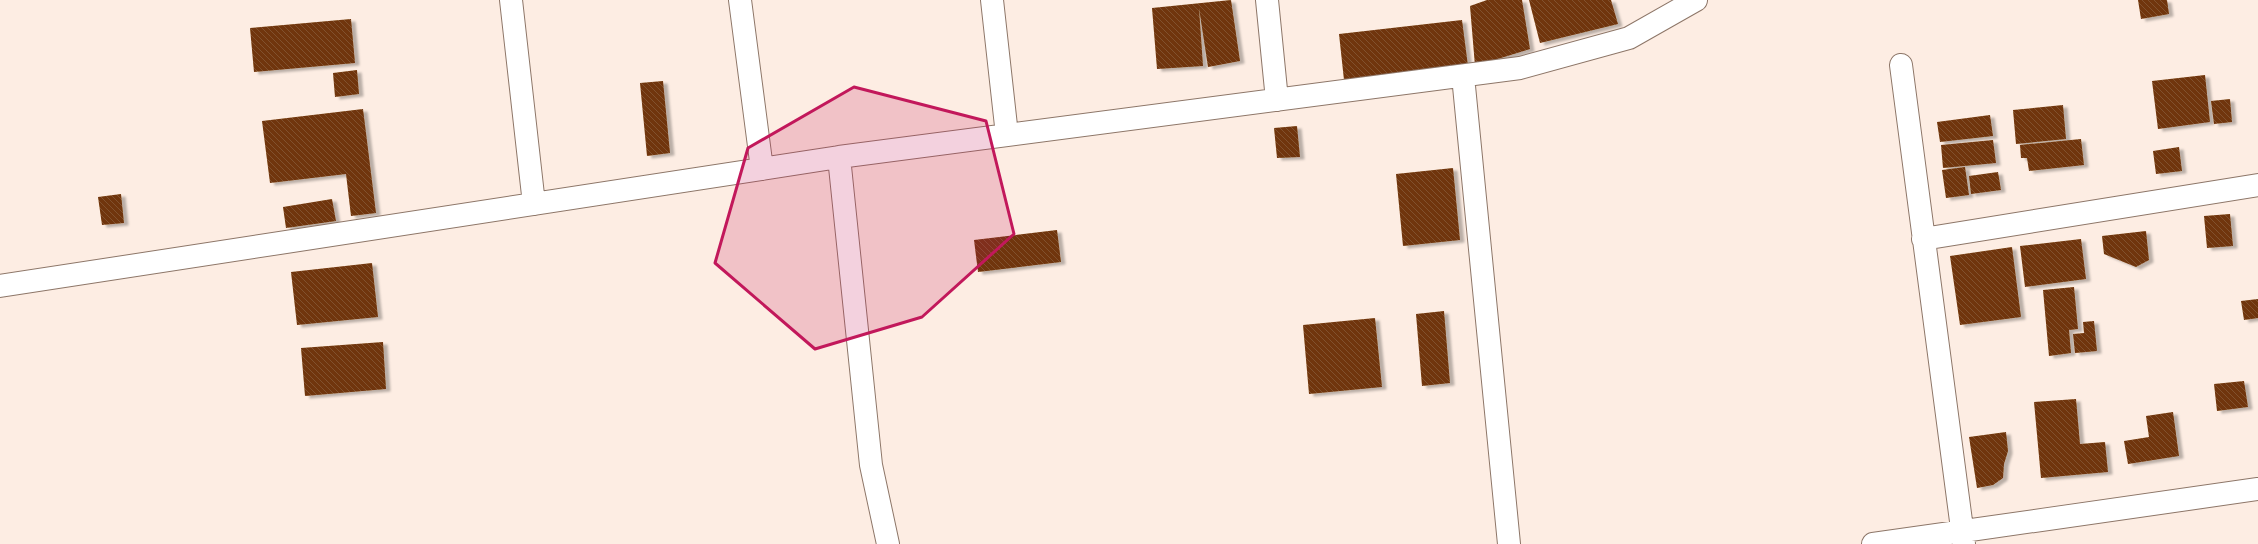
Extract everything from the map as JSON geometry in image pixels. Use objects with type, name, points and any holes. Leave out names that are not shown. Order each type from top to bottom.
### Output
[{"type":"street","points":[[511,0],[534,204]]},
{"type":"street","points":[[740,0],[762,169]]},
{"type":"street","points":[[992,0],[1008,135]]},
{"type":"street","points":[[1267,0],[1277,100]]},
{"type":"street","points":[[0,286],[839,157],[1520,68],[1629,38],[1696,0]]},
{"type":"street","points":[[1901,66],[1963,538]]},
{"type":"street","points":[[1463,76],[1509,544]]},
{"type":"street","points":[[839,157],[872,465],[888,544]]},
{"type":"street","points":[[1924,238],[2258,185]]},
{"type":"street","points":[[1873,544],[1963,538],[2258,490]]},
{"type":"highlighted area","points":[[854,87],[986,121],[1014,234],[922,317],[815,349],[715,263],[748,148]]},
{"type":"building","points":[[1231,0],[1240,61],[1208,67],[1199,8],[1203,66],[1157,69],[1152,8]]},
{"type":"building","points":[[1487,0],[1522,0],[1530,49],[1475,66],[1470,6]]},
{"type":"building","points":[[1529,0],[1611,0],[1618,24],[1540,43]]},
{"type":"building","points":[[2138,0],[2167,0],[2169,14],[2141,19]]},
{"type":"building","points":[[351,19],[355,63],[254,72],[250,28]]},
{"type":"building","points":[[1462,20],[1468,66],[1344,80],[1339,34]]},
{"type":"building","points":[[357,70],[359,94],[335,97],[333,73]]},
{"type":"building","points":[[2205,75],[2210,122],[2158,129],[2152,81]]},
{"type":"building","points":[[663,81],[670,153],[647,156],[640,83]]},
{"type":"building","points":[[2230,99],[2232,122],[2214,124],[2211,101]]},
{"type":"building","points":[[2063,105],[2066,139],[2016,144],[2013,110]]},
{"type":"building","points":[[363,109],[376,213],[351,216],[346,174],[270,183],[262,121]]},
{"type":"building","points":[[1990,115],[1993,136],[1940,142],[1937,122]]},
{"type":"building","points":[[1297,126],[1300,157],[1277,158],[1274,128]]},
{"type":"building","points":[[2081,139],[2084,165],[2029,171],[2027,158],[2021,158],[2020,145]]},
{"type":"building","points":[[1993,140],[1996,163],[1943,168],[1941,145]]},
{"type":"building","points":[[2179,147],[2182,171],[2156,174],[2153,151]]},
{"type":"building","points":[[1965,167],[1969,195],[1946,198],[1942,170]]},
{"type":"building","points":[[1453,168],[1460,240],[1403,246],[1396,174]]},
{"type":"building","points":[[1998,172],[2001,190],[1971,194],[1969,176]]},
{"type":"building","points":[[121,194],[124,223],[102,225],[98,197]]},
{"type":"building","points":[[332,199],[336,221],[286,228],[283,207]]},
{"type":"building","points":[[2230,214],[2233,246],[2207,248],[2204,216]]},
{"type":"building","points":[[1057,230],[1061,262],[978,272],[974,240]]},
{"type":"building","points":[[2146,231],[2149,260],[2136,267],[2104,254],[2102,236]]},
{"type":"building","points":[[2081,239],[2086,279],[2025,287],[2020,246]]},
{"type":"building","points":[[2012,247],[2021,317],[1960,325],[1950,256]]},
{"type":"building","points":[[372,263],[378,317],[297,325],[291,272]]},
{"type":"building","points":[[2074,287],[2078,329],[2069,330],[2071,353],[2049,356],[2043,290]]},
{"type":"building","points":[[2258,299],[2258,318],[2244,320],[2241,301]]},
{"type":"building","points":[[1444,311],[1450,383],[1422,386],[1416,314]]},
{"type":"building","points":[[1375,318],[1382,387],[1309,394],[1303,325]]},
{"type":"building","points":[[2094,321],[2097,351],[2075,353],[2073,334],[2084,333],[2083,322]]},
{"type":"building","points":[[383,342],[386,389],[305,396],[301,348]]},
{"type":"building","points":[[2244,381],[2248,407],[2217,411],[2214,384]]},
{"type":"building","points":[[2076,399],[2080,444],[2105,442],[2108,472],[2041,478],[2034,402]]},
{"type":"building","points":[[2173,412],[2179,456],[2128,464],[2124,441],[2149,437],[2146,416]]},
{"type":"building","points":[[2006,432],[2008,451],[2004,464],[2003,478],[1993,485],[1977,488],[1969,437]]}]
